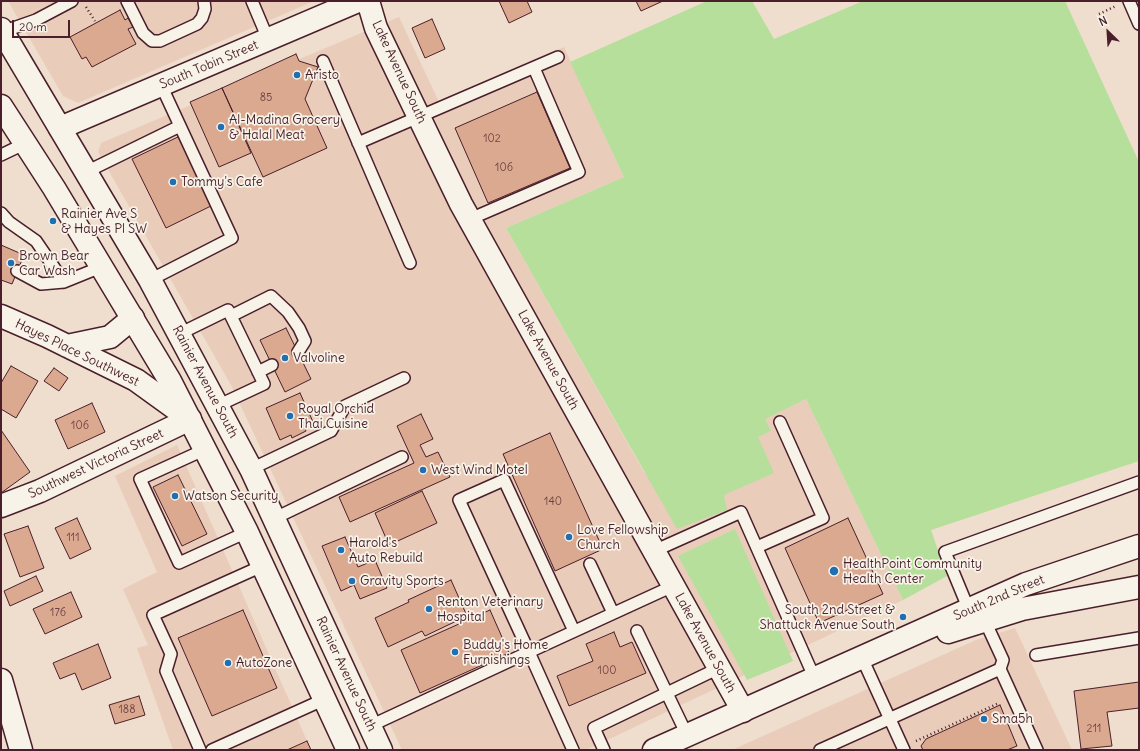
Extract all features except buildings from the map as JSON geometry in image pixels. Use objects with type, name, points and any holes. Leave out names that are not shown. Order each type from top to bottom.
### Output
[{"type":"main road","name":"South Tobin Street","points":[[60,128],[358,1]]},
{"type":"main road","name":"Lake Avenue South","points":[[368,1],[376,28],[470,219],[742,711]]},
{"type":"main road","name":"Rainier Avenue South","points":[[2,30],[150,280],[251,469],[381,750]]},
{"type":"main road","points":[[1,106],[26,143],[170,381],[247,532],[348,750]]},
{"type":"main road","name":"Hayes Place Southwest","points":[[1,316],[136,380],[190,419]]},
{"type":"main road","points":[[67,346],[110,336],[133,318]]},
{"type":"main road","name":"Southwest Victoria Street","points":[[1,506],[40,491],[190,419]]},
{"type":"main road","name":"South 2nd Street","points":[[654,750],[862,658],[977,615],[1026,584],[1139,546]]},
{"type":"main road","name":"South 2nd Street","points":[[977,615],[1022,609],[1139,587]]},
{"type":"main road","points":[[1,680],[21,750]]},
{"type":"lane","points":[[2,30],[36,20],[72,1]]},
{"type":"lane","points":[[127,1],[143,33],[152,41],[160,41],[197,24],[202,18],[206,9],[204,1]]},
{"type":"lane","points":[[252,1],[268,39]]},
{"type":"lane","points":[[1129,1],[1139,24]]},
{"type":"lane","points":[[358,143],[558,57]]},
{"type":"lane","points":[[323,60],[410,263]]},
{"type":"lane","points":[[470,219],[579,172],[534,68]]},
{"type":"lane","points":[[150,280],[232,238],[161,85]]},
{"type":"lane","points":[[86,172],[180,126]]},
{"type":"lane","points":[[1,154],[26,143]]},
{"type":"lane","points":[[1,212],[9,222],[36,241],[64,282]]},
{"type":"lane","points":[[17,271],[41,284],[64,282],[101,267]]},
{"type":"lane","points":[[231,316],[271,296],[288,312],[299,328],[305,341],[298,352]]},
{"type":"lane","points":[[179,334],[228,310],[264,384],[217,406]]},
{"type":"lane","points":[[258,372],[272,365]]},
{"type":"lane","points":[[251,469],[331,431],[345,406],[404,378]]},
{"type":"lane","points":[[757,546],[822,518],[780,422]]},
{"type":"lane","points":[[206,449],[140,479],[179,563],[247,532]]},
{"type":"lane","points":[[273,519],[402,457]]},
{"type":"lane","points":[[573,750],[459,500],[504,480],[574,632]]},
{"type":"lane","points":[[820,750],[1000,669],[1004,660],[977,615],[945,552],[1139,482]]},
{"type":"lane","points":[[654,551],[741,512],[815,679]]},
{"type":"lane","points":[[590,564],[613,614]]},
{"type":"lane","points":[[200,750],[166,671],[170,654],[153,615],[262,566]]},
{"type":"lane","points":[[370,726],[673,586]]},
{"type":"lane","points":[[637,631],[687,735]]},
{"type":"lane","points":[[1036,655],[1139,638]]},
{"type":"lane","points":[[862,658],[904,750]]},
{"type":"lane","points":[[604,750],[594,728],[719,668]]},
{"type":"lane","points":[[1000,669],[1037,750]]},
{"type":"lane","points":[[212,750],[325,699]]},
{"type":"path","points":[[1099,14],[1117,5]]},
{"type":"path","points":[[86,7],[94,21]]},
{"type":"path","points":[[914,742],[1003,701]]},
{"type":"shaded area","points":[[8,1],[314,1],[78,103],[63,96]]},
{"type":"shaded area","points":[[399,17],[439,102],[564,47],[624,177],[506,228],[645,474],[806,399],[903,600],[586,750],[402,750],[231,385],[98,152],[101,143]]},
{"type":"shaded area","points":[[177,445],[311,750],[173,750],[137,648],[148,645],[123,589],[157,572],[115,476]]},
{"type":"shaded area","points":[[1015,628],[1072,750],[732,750],[976,640]]},
{"type":"green space","points":[[707,1],[752,1],[774,39],[863,1],[1065,1],[1139,162],[1139,461],[931,530],[947,576],[903,600],[806,399],[765,419],[771,431],[758,437],[774,473],[724,495],[727,510],[677,529],[506,228],[624,177],[570,62]]},
{"type":"green space","points":[[735,529],[793,661],[747,680],[678,556]]},
{"type":"place","name":"Aristo","points":[[297,75]]},
{"type":"place","name":"Al-Madina Grocery & Halal Meat","points":[[221,127]]},
{"type":"place","name":"Tommy's Cafe","points":[[173,182]]},
{"type":"place","name":"Rainier Ave S & Hayes Pl SW","points":[[53,221]]},
{"type":"place","name":"Brown Bear Car Wash","points":[[11,263]]},
{"type":"place","name":"Valvoline","points":[[285,358]]},
{"type":"place","name":"Royal Orchid Thai Cuisine","points":[[290,416]]},
{"type":"place","name":"West Wind Motel","points":[[423,470]]},
{"type":"place","name":"Watson Security","points":[[175,496]]},
{"type":"place","name":"Love Fellowship Church","points":[[569,537]]},
{"type":"place","name":"Harold's Auto Rebuild","points":[[341,550]]},
{"type":"place","name":"HealthPoint Community Health Center","points":[[834,571]]},
{"type":"place","name":"Gravity Sports","points":[[352,581]]},
{"type":"place","name":"Renton Veterinary Hospital","points":[[429,609]]},
{"type":"place","name":"South 2nd Street & Shattuck Avenue South","points":[[903,617]]},
{"type":"place","name":"Buddy's Home Furnishings","points":[[455,652]]},
{"type":"place","name":"AutoZone","points":[[228,663]]},
{"type":"place","name":"Sma5h","points":[[984,719]]}]
